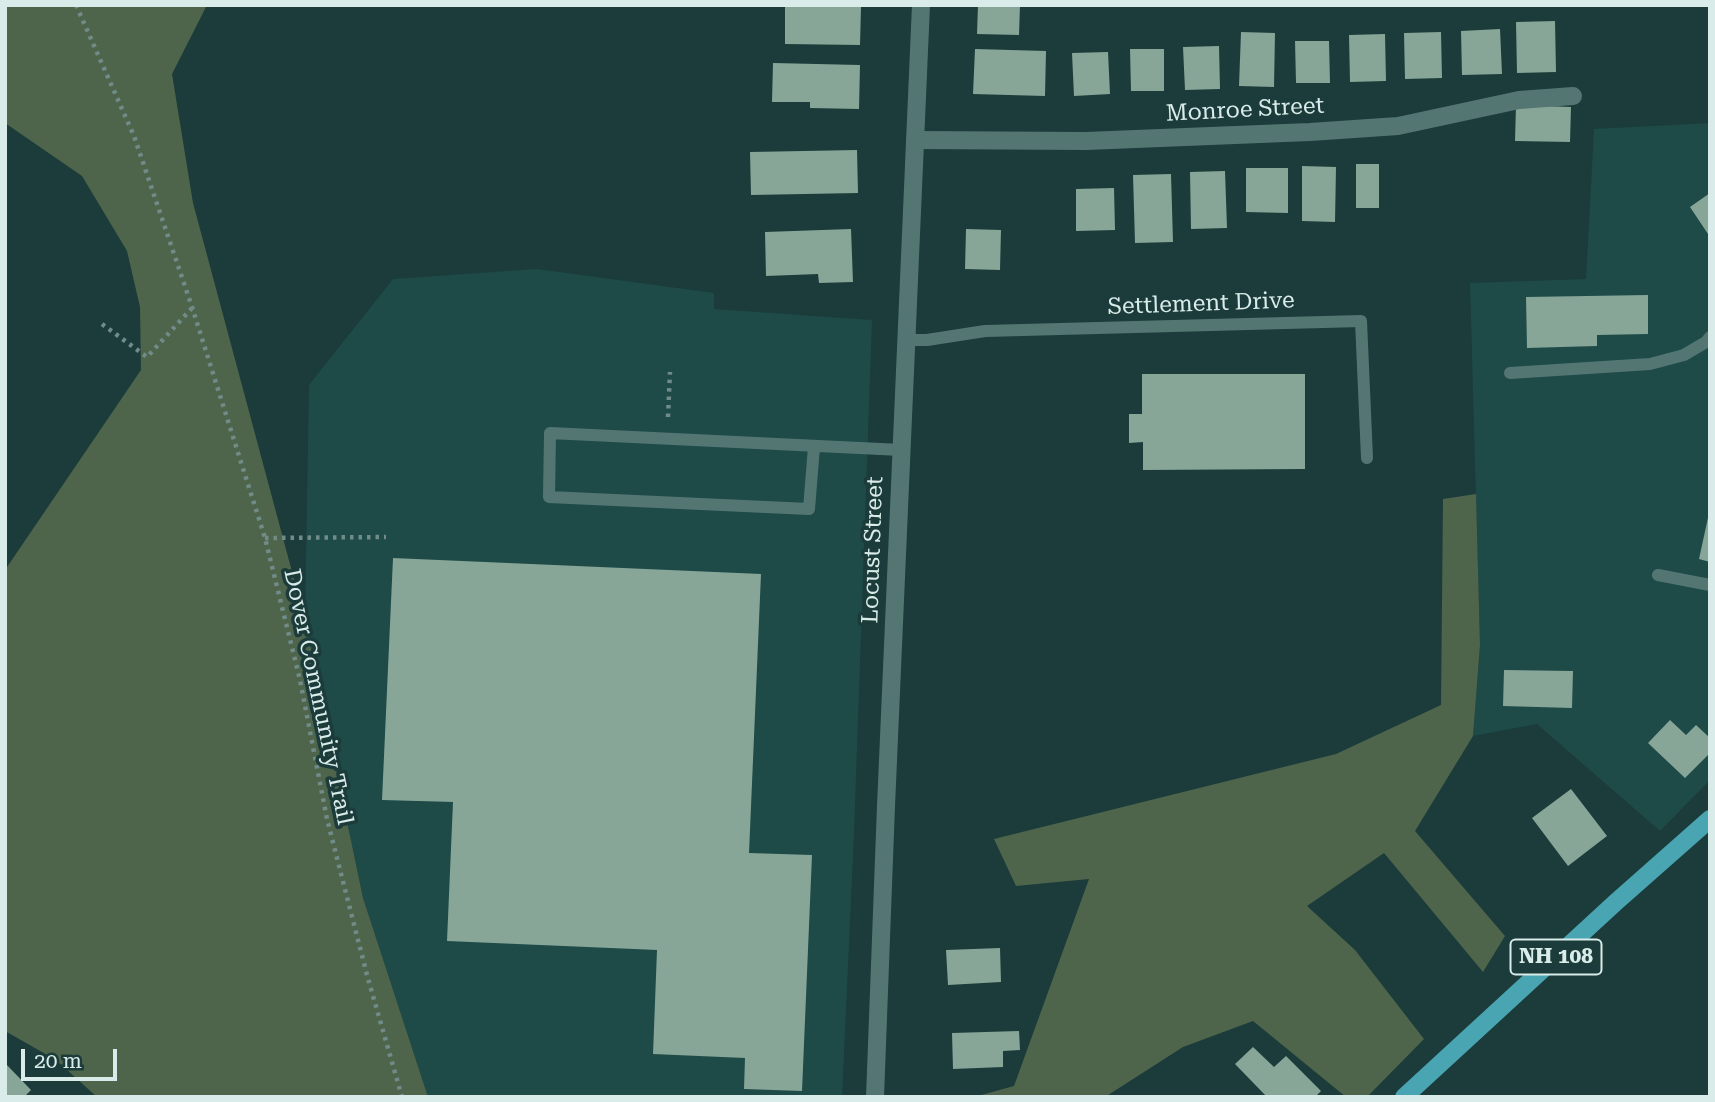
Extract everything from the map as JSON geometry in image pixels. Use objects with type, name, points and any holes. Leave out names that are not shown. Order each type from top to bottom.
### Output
[{"type":"main road","name":"NH 108","points":[[1404,1097],[1710,819]]},
{"type":"street","name":"Locust Street","points":[[875,1097],[922,5]]},
{"type":"street","name":"Monroe Street","points":[[915,140],[1086,141],[1398,126],[1519,100],[1573,96]]},
{"type":"lane","name":"Settlement Drive","points":[[906,340],[927,340],[985,331],[1361,321],[1367,458]]},
{"type":"lane","points":[[1510,373],[1650,364],[1684,355],[1710,337]]},
{"type":"lane","points":[[814,447],[808,509],[549,497],[550,433],[901,450]]},
{"type":"lane","points":[[1658,575],[1710,586]]},
{"type":"path","name":"Dover Community Trail","points":[[76,5],[134,136],[192,307],[265,538],[300,680],[327,819],[402,1097]]},
{"type":"path","points":[[102,324],[147,357],[192,307]]},
{"type":"path","points":[[667,439],[670,372]]},
{"type":"path","points":[[265,538],[386,537]]},
{"type":"shaded area","points":[[1710,123],[1710,780],[1660,831],[1537,724],[1473,736],[1480,645],[1470,283],[1586,279],[1594,129]]},
{"type":"shaded area","points":[[537,269],[714,293],[714,309],[872,320],[842,1097],[428,1097],[363,898],[305,620],[309,385],[393,279]]},
{"type":"green space","points":[[5,5],[207,5],[172,74],[193,203],[305,620],[363,898],[428,1097],[97,1097],[56,1060],[5,1031],[5,570],[141,370],[140,307],[127,251],[82,176],[5,123]]},
{"type":"green space","points":[[1476,494],[1480,645],[1473,736],[1415,831],[1505,936],[1483,972],[1384,853],[1307,906],[1355,950],[1424,1039],[1367,1097],[1346,1097],[1253,1021],[1183,1047],[1105,1097],[974,1097],[1014,1086],[1089,879],[1016,886],[994,839],[1336,754],[1441,705],[1443,499]]},
{"type":"building","points":[[978,5],[1020,5],[1019,35],[977,34]]},
{"type":"building","points":[[785,6],[861,7],[860,45],[785,44]]},
{"type":"building","points":[[1555,21],[1556,72],[1517,73],[1516,22]]},
{"type":"building","points":[[1500,29],[1502,74],[1462,75],[1461,31]]},
{"type":"building","points":[[1241,32],[1275,33],[1274,87],[1239,86]]},
{"type":"building","points":[[1441,32],[1442,78],[1405,79],[1404,33]]},
{"type":"building","points":[[1385,34],[1386,81],[1350,82],[1349,35]]},
{"type":"building","points":[[1295,41],[1329,41],[1330,83],[1296,83]]},
{"type":"building","points":[[1219,46],[1220,89],[1185,90],[1183,47]]},
{"type":"building","points":[[975,49],[1046,51],[1045,96],[973,94]]},
{"type":"building","points":[[1130,49],[1164,49],[1164,91],[1131,91]]},
{"type":"building","points":[[1108,52],[1110,94],[1074,96],[1072,53]]},
{"type":"building","points":[[773,63],[860,65],[859,109],[810,108],[810,102],[772,102]]},
{"type":"building","points":[[1516,105],[1571,107],[1570,142],[1515,141]]},
{"type":"building","points":[[857,150],[858,193],[751,195],[750,152]]},
{"type":"building","points":[[1356,164],[1379,164],[1379,208],[1356,208]]},
{"type":"building","points":[[1302,166],[1336,167],[1335,222],[1302,221]]},
{"type":"building","points":[[1246,168],[1288,168],[1288,213],[1246,212]]},
{"type":"building","points":[[1225,171],[1227,228],[1191,229],[1190,172]]},
{"type":"building","points":[[1171,174],[1173,242],[1135,243],[1133,175]]},
{"type":"building","points":[[1114,188],[1115,230],[1076,231],[1076,189]]},
{"type":"building","points":[[1710,193],[1710,237],[1690,207]]},
{"type":"building","points":[[851,229],[853,282],[819,283],[818,274],[766,276],[765,232]]},
{"type":"building","points":[[966,229],[1001,230],[1000,270],[965,269]]},
{"type":"building","points":[[1648,295],[1648,334],[1597,335],[1597,346],[1527,348],[1526,297]]},
{"type":"building","points":[[1142,374],[1305,374],[1305,469],[1143,470],[1143,442],[1129,443],[1129,414],[1142,414]]},
{"type":"building","points":[[1710,514],[1710,562],[1699,559]]},
{"type":"building","points":[[393,558],[761,574],[749,853],[812,855],[802,1091],[744,1089],[745,1058],[653,1054],[657,950],[447,941],[453,802],[382,800]]},
{"type":"building","points":[[1504,670],[1573,671],[1572,708],[1503,706]]},
{"type":"building","points":[[1670,720],[1686,735],[1696,725],[1710,738],[1710,753],[1685,778],[1648,743]]},
{"type":"building","points":[[1571,789],[1607,836],[1568,866],[1532,818]]},
{"type":"building","points":[[1000,948],[1001,982],[948,985],[946,950]]},
{"type":"building","points":[[1019,1031],[1020,1050],[1003,1051],[1003,1067],[953,1069],[952,1033]]},
{"type":"building","points":[[1253,1047],[1274,1067],[1286,1056],[1321,1091],[1315,1097],[1267,1097],[1235,1064]]},
{"type":"building","points":[[5,1063],[31,1090],[24,1097],[5,1097]]}]
